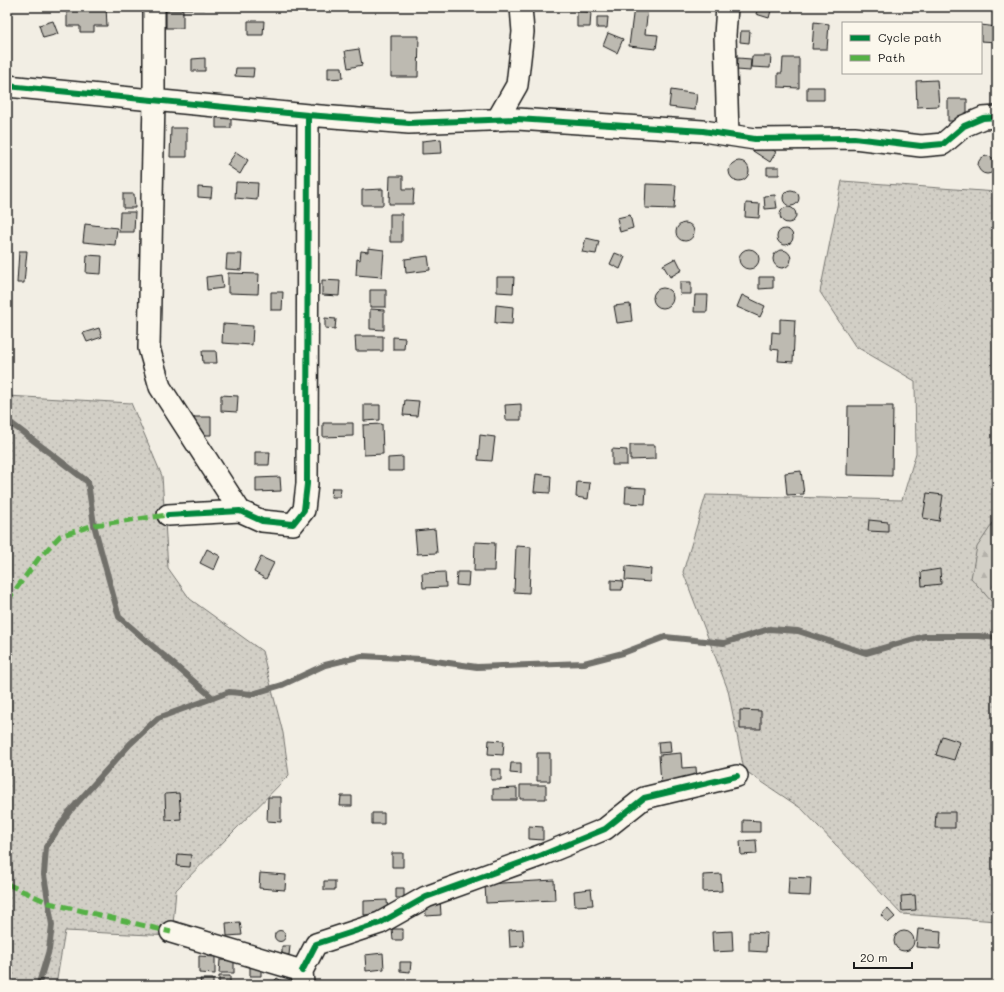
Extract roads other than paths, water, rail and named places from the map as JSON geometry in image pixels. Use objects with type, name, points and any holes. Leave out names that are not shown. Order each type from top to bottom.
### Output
[{"type":"street","points":[[154,7],[154,99],[149,348],[160,387],[240,510],[262,521],[292,524],[304,510],[307,476],[308,115]]},
{"type":"street","points":[[497,120],[517,85],[523,32],[521,7]]},
{"type":"street","points":[[727,7],[725,35],[728,135]]},
{"type":"street","points":[[7,86],[308,115],[409,123],[524,119],[703,131],[755,139],[854,138],[921,146],[943,144],[964,126],[983,118],[997,117]]},
{"type":"street","points":[[168,515],[240,510]]},
{"type":"street","points":[[171,932],[302,978],[316,944],[380,923],[426,897],[542,855],[605,829],[644,798],[737,776]]},
{"type":"waterway","points":[[7,425],[12,424],[88,482],[94,525],[119,617],[213,698]]},
{"type":"waterway","points":[[40,985],[39,983],[49,950],[52,925],[44,875],[46,847],[69,812],[130,744],[158,718],[229,692],[252,694],[282,685],[325,665],[362,656],[421,659],[477,667],[584,663],[623,653],[665,637],[724,643],[769,629],[798,631],[866,653],[925,636],[979,636],[997,638]]}]
